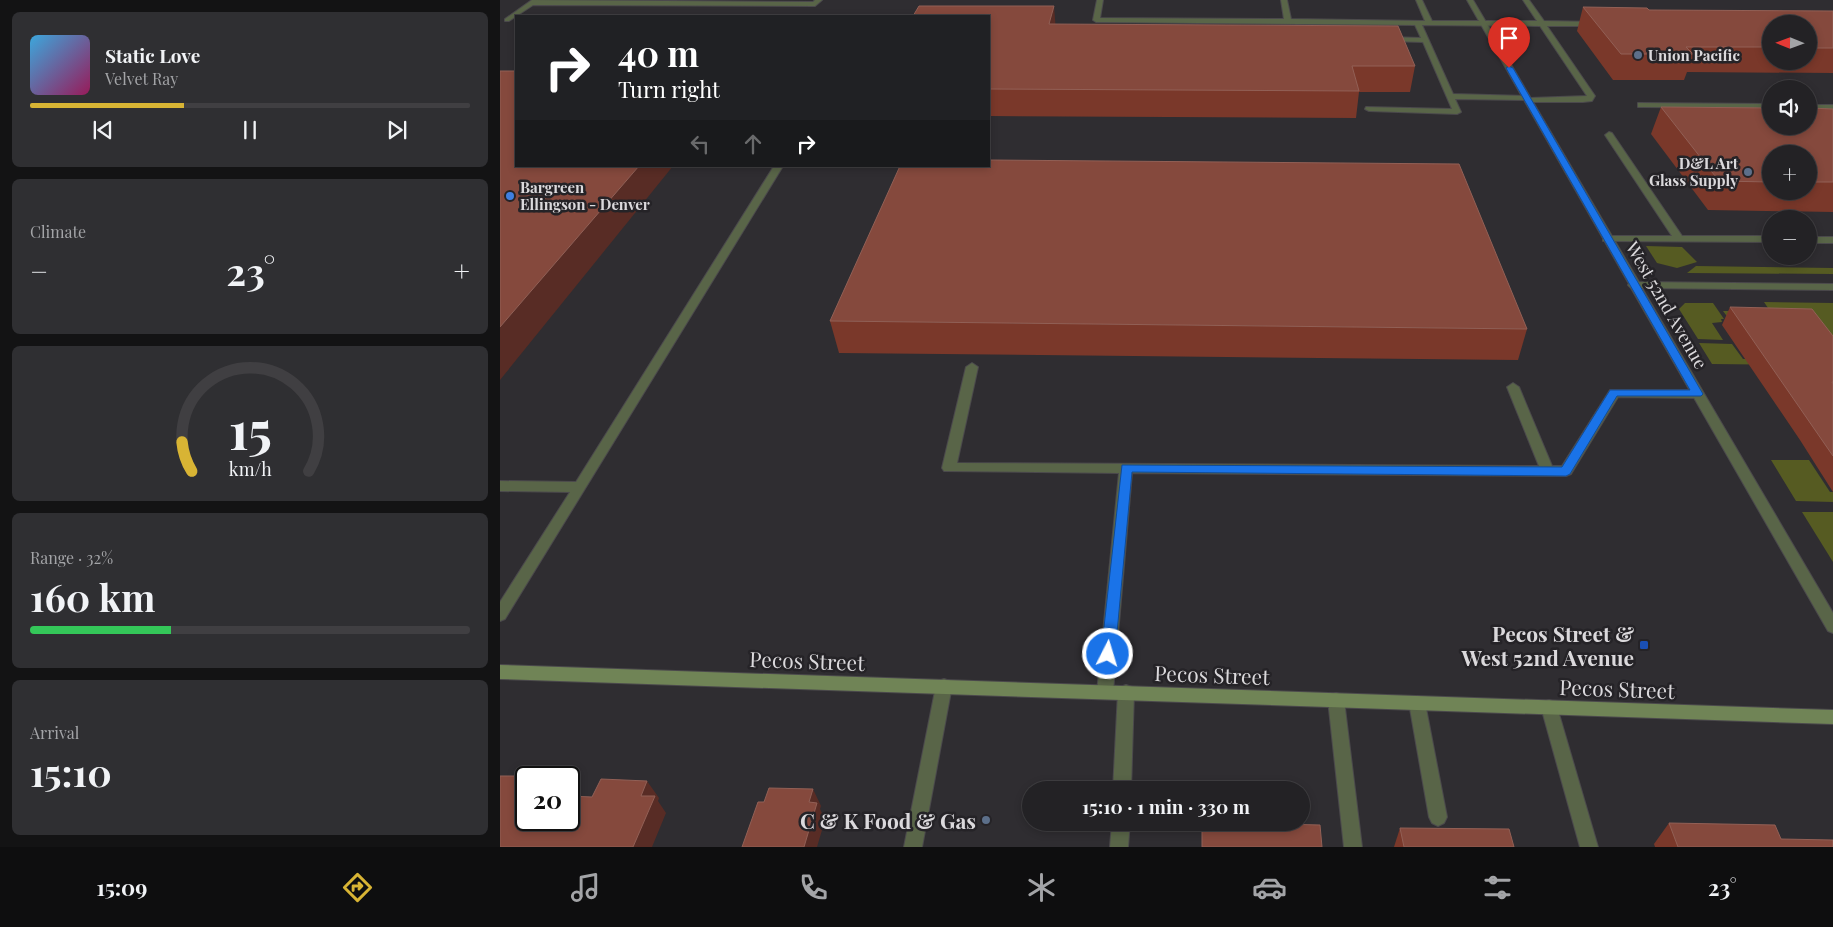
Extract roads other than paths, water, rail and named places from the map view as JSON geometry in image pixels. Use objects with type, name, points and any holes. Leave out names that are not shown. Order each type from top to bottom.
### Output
[{"type":"main road","name":"Pecos Street","points":[[500,672],[1833,717]]},
{"type":"street","points":[[504,20],[534,2],[815,4],[819,0]]},
{"type":"street","points":[[1100,0],[1096,20],[1602,24]]},
{"type":"street","points":[[1284,0],[1288,22]]},
{"type":"street","points":[[1419,0],[1430,23]]},
{"type":"street","name":"West 52nd Avenue","points":[[1470,0],[1833,627]]},
{"type":"street","points":[[1450,96],[1589,99],[1591,96],[1526,0]]},
{"type":"street","points":[[1369,109],[1457,112],[1418,23]]},
{"type":"street","points":[[1379,39],[1426,40]]},
{"type":"street","points":[[1641,105],[1762,106]]},
{"type":"street","points":[[1817,107],[1833,107]]},
{"type":"street","points":[[1609,136],[1678,239]]},
{"type":"street","points":[[500,615],[779,167]]},
{"type":"street","points":[[1607,239],[1762,240]]},
{"type":"street","points":[[1817,240],[1833,240]]},
{"type":"street","points":[[1633,284],[1833,287]]},
{"type":"street","points":[[972,367],[949,468],[1566,471],[1614,393],[1697,394]]},
{"type":"street","points":[[1512,387],[1548,471]]},
{"type":"street","points":[[1105,692],[1126,468]]},
{"type":"street","points":[[500,486],[580,487]]},
{"type":"street","points":[[913,847],[944,686]]},
{"type":"street","points":[[1122,781],[1126,692]]},
{"type":"street","points":[[1336,700],[1353,847]]},
{"type":"street","points":[[1416,703],[1438,817]]},
{"type":"street","points":[[1549,707],[1589,847]]},
{"type":"street","points":[[1120,831],[1120,847]]},
{"type":"place","name":"Union Pacific","points":[[1638,55]]},
{"type":"place","name":"D&L Art Glass Supply","points":[[1748,172]]},
{"type":"place","name":"Bargreen Ellingson - Denver","points":[[510,196]]},
{"type":"place","name":"Pecos Street & West 52nd Avenue","points":[[1644,645]]},
{"type":"place","name":"C & K Food & Gas","points":[[986,820]]}]
